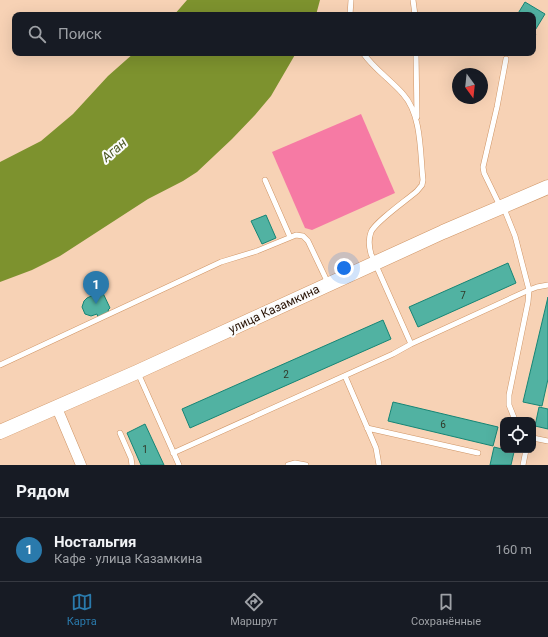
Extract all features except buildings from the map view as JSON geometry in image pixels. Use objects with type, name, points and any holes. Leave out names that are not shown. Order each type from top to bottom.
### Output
[{"type":"main road","name":"улица Казамкина","points":[[0,432],[138,372],[328,284],[548,186]]},
{"type":"street","points":[[57,408],[81,465]]},
{"type":"lane","points":[[350,12],[351,0]]},
{"type":"lane","points":[[413,0],[415,12]]},
{"type":"lane","points":[[365,56],[373,66],[405,96],[417,120]]},
{"type":"lane","points":[[411,344],[369,246],[371,233],[374,227],[417,191],[422,185],[423,180],[417,120],[416,56]]},
{"type":"lane","points":[[506,59],[483,167],[484,173],[515,236],[529,290],[528,302],[509,395],[510,405],[514,417]]},
{"type":"lane","points":[[265,180],[290,237]]},
{"type":"lane","points":[[0,365],[221,262],[257,251],[290,237],[300,235],[306,238],[328,284]]},
{"type":"lane","points":[[173,453],[345,376],[529,290],[548,285]]},
{"type":"lane","points":[[138,372],[179,465]]},
{"type":"lane","points":[[345,376],[376,448],[379,465]]},
{"type":"lane","points":[[367,428],[478,453]]},
{"type":"lane","points":[[120,433],[131,458],[132,465]]},
{"type":"lane","points":[[536,439],[548,441]]},
{"type":"lane","points":[[523,465],[525,453]]},
{"type":"lane","points":[[288,465],[295,463],[306,465]]},
{"type":"shaded area","points":[[361,114],[395,193],[312,230],[305,228],[272,152]]},
{"type":"water","points":[[187,0],[320,0],[317,12],[177,12]]},
{"type":"water","name":"Аган","points":[[131,56],[294,56],[271,96],[232,139],[197,172],[148,199],[60,256],[32,270],[0,282],[0,162],[41,141],[73,114],[108,76]]},
{"type":"place","name":"Ностальгия","points":[[96,304]]}]
